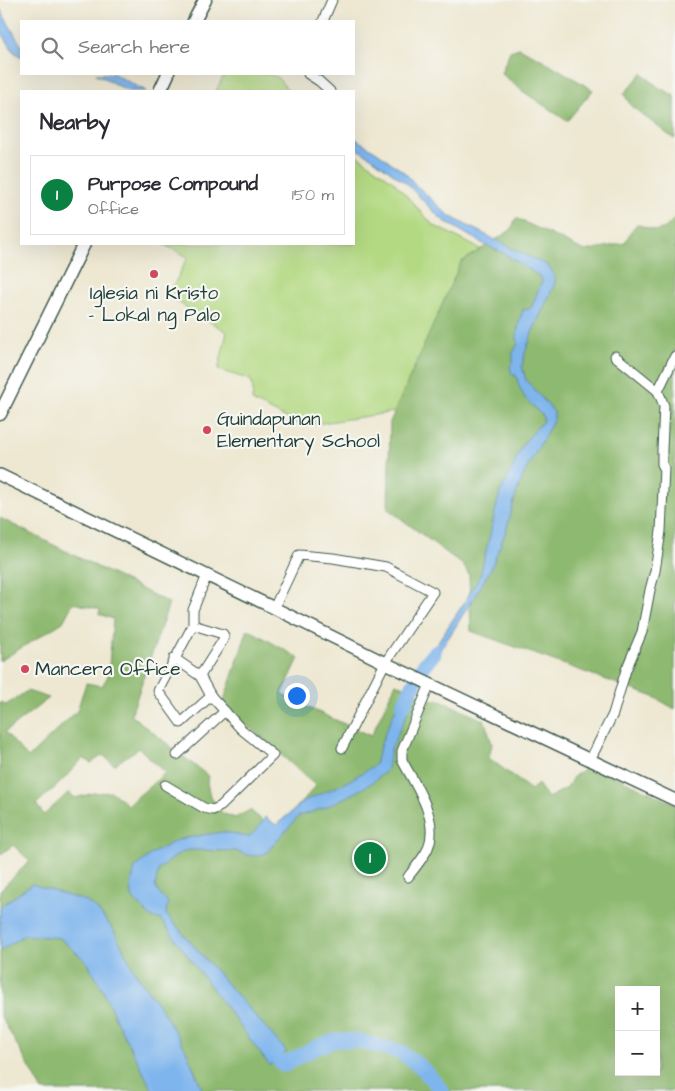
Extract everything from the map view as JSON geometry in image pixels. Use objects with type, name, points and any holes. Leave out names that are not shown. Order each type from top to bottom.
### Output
[{"type":"highway","points":[[195,20],[205,0]]},
{"type":"highway","points":[[160,90],[168,75]]},
{"type":"highway","points":[[0,414],[84,245]]},
{"type":"main road","points":[[0,475],[385,663],[675,800]]},
{"type":"street","points":[[323,20],[332,0]]},
{"type":"street","points":[[310,75],[320,81],[329,90]]},
{"type":"street","points":[[590,760],[613,714],[626,670],[642,632],[661,531],[664,406],[658,391],[614,356]]},
{"type":"street","points":[[658,391],[675,356]]},
{"type":"street","points":[[274,608],[299,555],[333,558],[386,568],[433,592],[385,663],[342,748]]},
{"type":"street","points":[[206,575],[193,610],[193,625],[158,690],[181,723],[211,696]]},
{"type":"street","points":[[193,625],[224,636],[200,676]]},
{"type":"street","points":[[165,786],[204,808],[213,810],[221,806],[273,755],[241,729],[211,696],[200,676],[174,658]]},
{"type":"street","points":[[408,877],[428,848],[432,830],[429,812],[402,760],[402,751],[427,683]]},
{"type":"street","points":[[178,755],[225,711]]},
{"type":"green space","points":[[519,48],[593,90],[567,121],[521,90],[501,73],[510,51]]},
{"type":"green space","points":[[642,73],[658,87],[675,96],[674,139],[631,106],[624,94]]},
{"type":"green space","points":[[224,75],[272,75],[277,77],[288,90],[217,90]]},
{"type":"green space","points":[[355,154],[393,181],[433,225],[486,252],[421,408],[302,426],[252,401],[253,390],[251,380],[218,370],[227,332],[168,296],[188,257],[165,245],[355,245]]},
{"type":"green space","points":[[516,218],[585,251],[625,243],[637,224],[656,231],[665,228],[675,218],[675,709],[654,697],[471,631],[469,575],[463,565],[388,509],[390,422],[461,262],[511,230]]},
{"type":"green space","points":[[0,518],[169,603],[131,715],[208,776],[207,783],[210,796],[222,813],[235,818],[250,810],[275,831],[316,786],[265,740],[222,706],[248,629],[299,658],[282,694],[371,736],[396,683],[428,699],[440,700],[485,721],[492,744],[489,758],[531,790],[538,784],[548,798],[567,788],[573,777],[590,765],[675,804],[675,1091],[43,1091],[0,1015],[0,890],[30,861],[13,845],[0,855],[0,702],[6,705],[27,691],[49,698],[5,732],[28,758],[77,711],[86,683],[102,686],[108,676],[113,619],[99,614],[100,609],[73,603],[63,622],[0,661]],"holes":[[[139,748],[165,773],[128,805],[112,792],[94,793],[75,798],[69,792],[44,815],[36,804],[59,784],[83,758],[91,763],[103,755],[114,765]]]},
{"type":"water","points":[[0,9],[20,43],[20,56],[14,52],[0,30]]},
{"type":"water","points":[[98,75],[116,75],[144,90],[126,90]]},
{"type":"water","points":[[355,139],[405,173],[453,218],[547,265],[555,277],[555,283],[532,333],[522,366],[526,380],[554,412],[554,419],[525,472],[516,494],[506,531],[491,569],[451,634],[426,670],[419,666],[431,652],[480,576],[500,492],[523,444],[543,421],[543,416],[525,398],[516,375],[512,375],[510,366],[513,363],[513,353],[518,344],[517,331],[523,309],[531,308],[542,281],[539,276],[503,253],[485,245],[439,217],[407,184],[355,148]]},
{"type":"water","points":[[407,686],[417,691],[391,749],[387,769],[370,784],[324,808],[299,816],[265,854],[255,856],[236,851],[189,850],[180,853],[159,869],[155,886],[160,895],[168,902],[166,914],[287,1052],[269,1065],[162,921],[152,918],[136,902],[132,896],[131,884],[135,868],[151,854],[177,840],[223,832],[249,837],[260,826],[265,817],[276,825],[306,800],[345,783],[375,765],[385,734]]},
{"type":"water","points":[[32,884],[85,901],[97,909],[114,931],[135,972],[162,1010],[186,1050],[203,1091],[153,1091],[87,962],[60,938],[24,935],[0,951],[0,907]]},
{"type":"waterway","points":[[403,706],[422,668],[434,653]]},
{"type":"waterway","points":[[265,1043],[283,1065],[319,1046],[337,1040],[358,1041],[401,1052],[422,1068],[442,1091]]},
{"type":"place","name":"Iglesia ni Kristo - Lokal ng Palo","points":[[154,274]]},
{"type":"place","name":"Guindapunan Elementary School","points":[[207,430]]},
{"type":"place","name":"Mancera Office","points":[[25,669]]},
{"type":"place","name":"Purpose Compound","points":[[370,858]]}]
